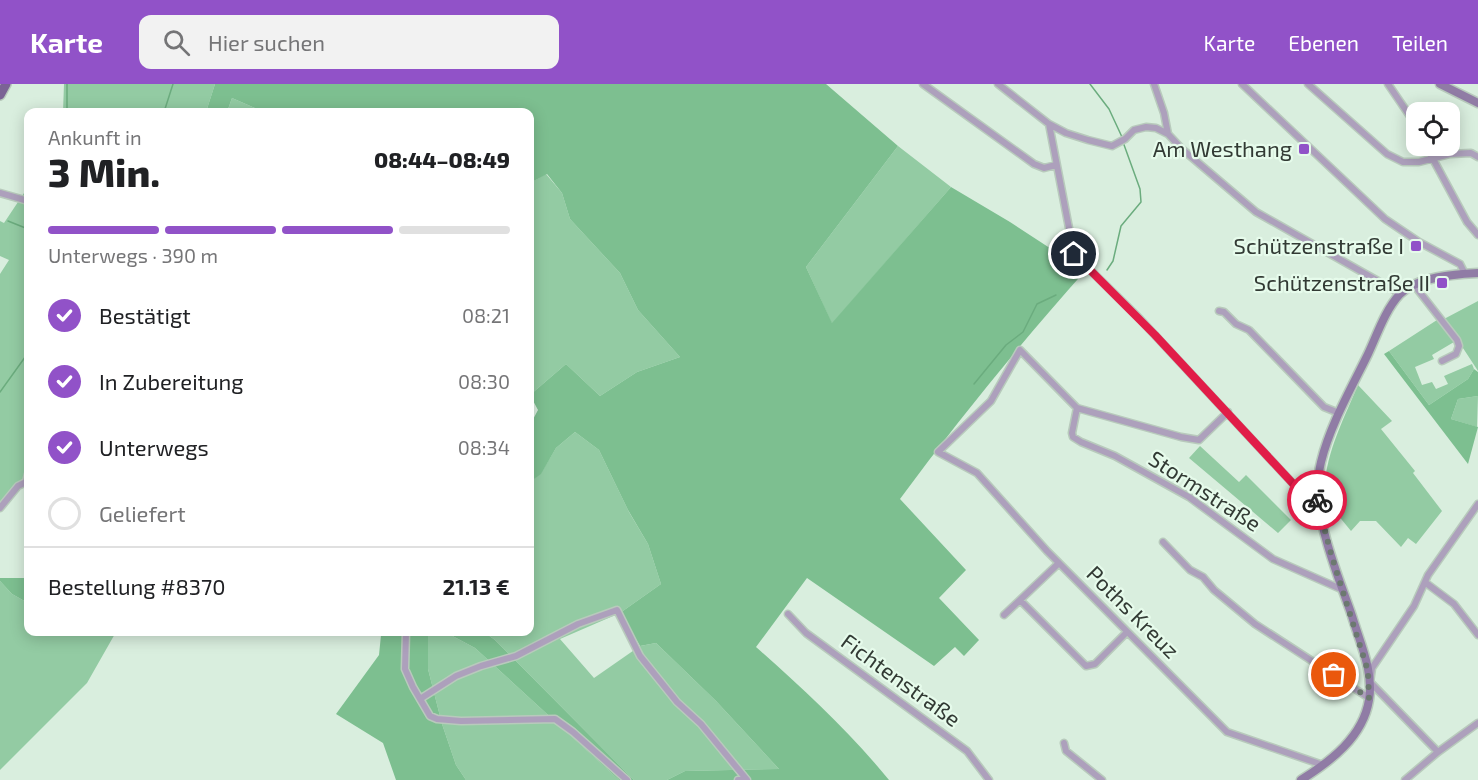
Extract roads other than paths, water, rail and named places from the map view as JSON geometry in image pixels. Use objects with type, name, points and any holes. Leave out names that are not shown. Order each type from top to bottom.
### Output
[{"type":"main road","points":[[0,95],[6,84]]},
{"type":"street","points":[[923,84],[1034,164],[1044,168],[1056,165]]},
{"type":"street","points":[[998,84],[1007,87],[1049,123],[1066,133],[1112,146],[1125,139],[1134,130],[1146,127],[1156,128],[1168,134],[1190,156],[1256,212],[1401,294]]},
{"type":"street","points":[[1154,84],[1164,113],[1168,134]]},
{"type":"street","points":[[1242,84],[1385,219],[1419,242],[1460,264],[1465,274]]},
{"type":"street","points":[[1308,84],[1387,154],[1403,162],[1432,159],[1450,154],[1471,153],[1478,157]]},
{"type":"street","points":[[1388,84],[1406,110]]},
{"type":"street","points":[[1440,84],[1478,103]]},
{"type":"street","points":[[1049,123],[1074,254],[1228,412],[1298,489],[1319,501]]},
{"type":"street","points":[[1431,156],[1467,222],[1478,235]]},
{"type":"street","points":[[0,193],[24,200]]},
{"type":"street","points":[[1438,752],[1370,682],[1324,531],[1319,501],[1320,463],[1339,413],[1380,329],[1401,294],[1416,285],[1436,279],[1478,273]]},
{"type":"street","points":[[1416,285],[1457,340],[1459,346],[1456,354],[1442,361]]},
{"type":"street","points":[[1219,311],[1224,312],[1236,324],[1249,330],[1324,407],[1339,413]]},
{"type":"street","name":"Poths Kreuz","points":[[1077,408],[1020,350],[991,401],[938,452],[977,473],[1059,563],[1227,732],[1323,765]]},
{"type":"street","points":[[1077,408],[1199,440],[1228,412]]},
{"type":"street","name":"Stormstraße","points":[[1077,408],[1073,437],[1115,456],[1189,497],[1273,559],[1343,590]]},
{"type":"street","points":[[0,508],[18,486],[24,483]]},
{"type":"street","points":[[1301,780],[1323,765],[1360,728],[1369,698],[1372,668],[1414,606],[1428,575],[1478,504]]},
{"type":"street","points":[[1163,542],[1191,570],[1203,577],[1214,590],[1255,624],[1369,698]]},
{"type":"street","points":[[1004,615],[1059,563]]},
{"type":"street","points":[[1426,583],[1454,604],[1478,635]]},
{"type":"street","points":[[1020,600],[1086,666],[1095,664],[1127,632]]},
{"type":"street","points":[[420,699],[456,676],[516,656],[578,624],[617,610],[640,656],[677,702],[700,724],[747,780]]},
{"type":"street","name":"Fichtenstraße","points":[[788,614],[806,633],[967,752],[989,780]]},
{"type":"street","points":[[406,636],[405,669],[430,716],[437,719],[461,721],[555,719],[627,780]]},
{"type":"street","points":[[1405,780],[1478,723]]},
{"type":"street","points":[[1064,743],[1066,751],[1102,780]]},
{"type":"street","points":[[738,780],[747,780]]},
{"type":"waterway","points":[[67,84],[67,108]]},
{"type":"waterway","points":[[165,108],[173,84]]},
{"type":"waterway","points":[[1090,84],[1109,109],[1122,137]]},
{"type":"waterway","points":[[1107,270],[1113,261],[1121,226],[1141,202],[1140,189],[1123,142]]},
{"type":"waterway","points":[[8,221],[24,227]]},
{"type":"waterway","points":[[974,384],[1006,345],[1023,332],[1037,304],[1056,295]]},
{"type":"waterway","points":[[0,392],[24,359]]},
{"type":"place","name":"Am Westhang","points":[[1304,149]]},
{"type":"place","name":"Schützenstraße I","points":[[1416,246]]},
{"type":"place","name":"Schützenstraße II","points":[[1442,283]]}]
